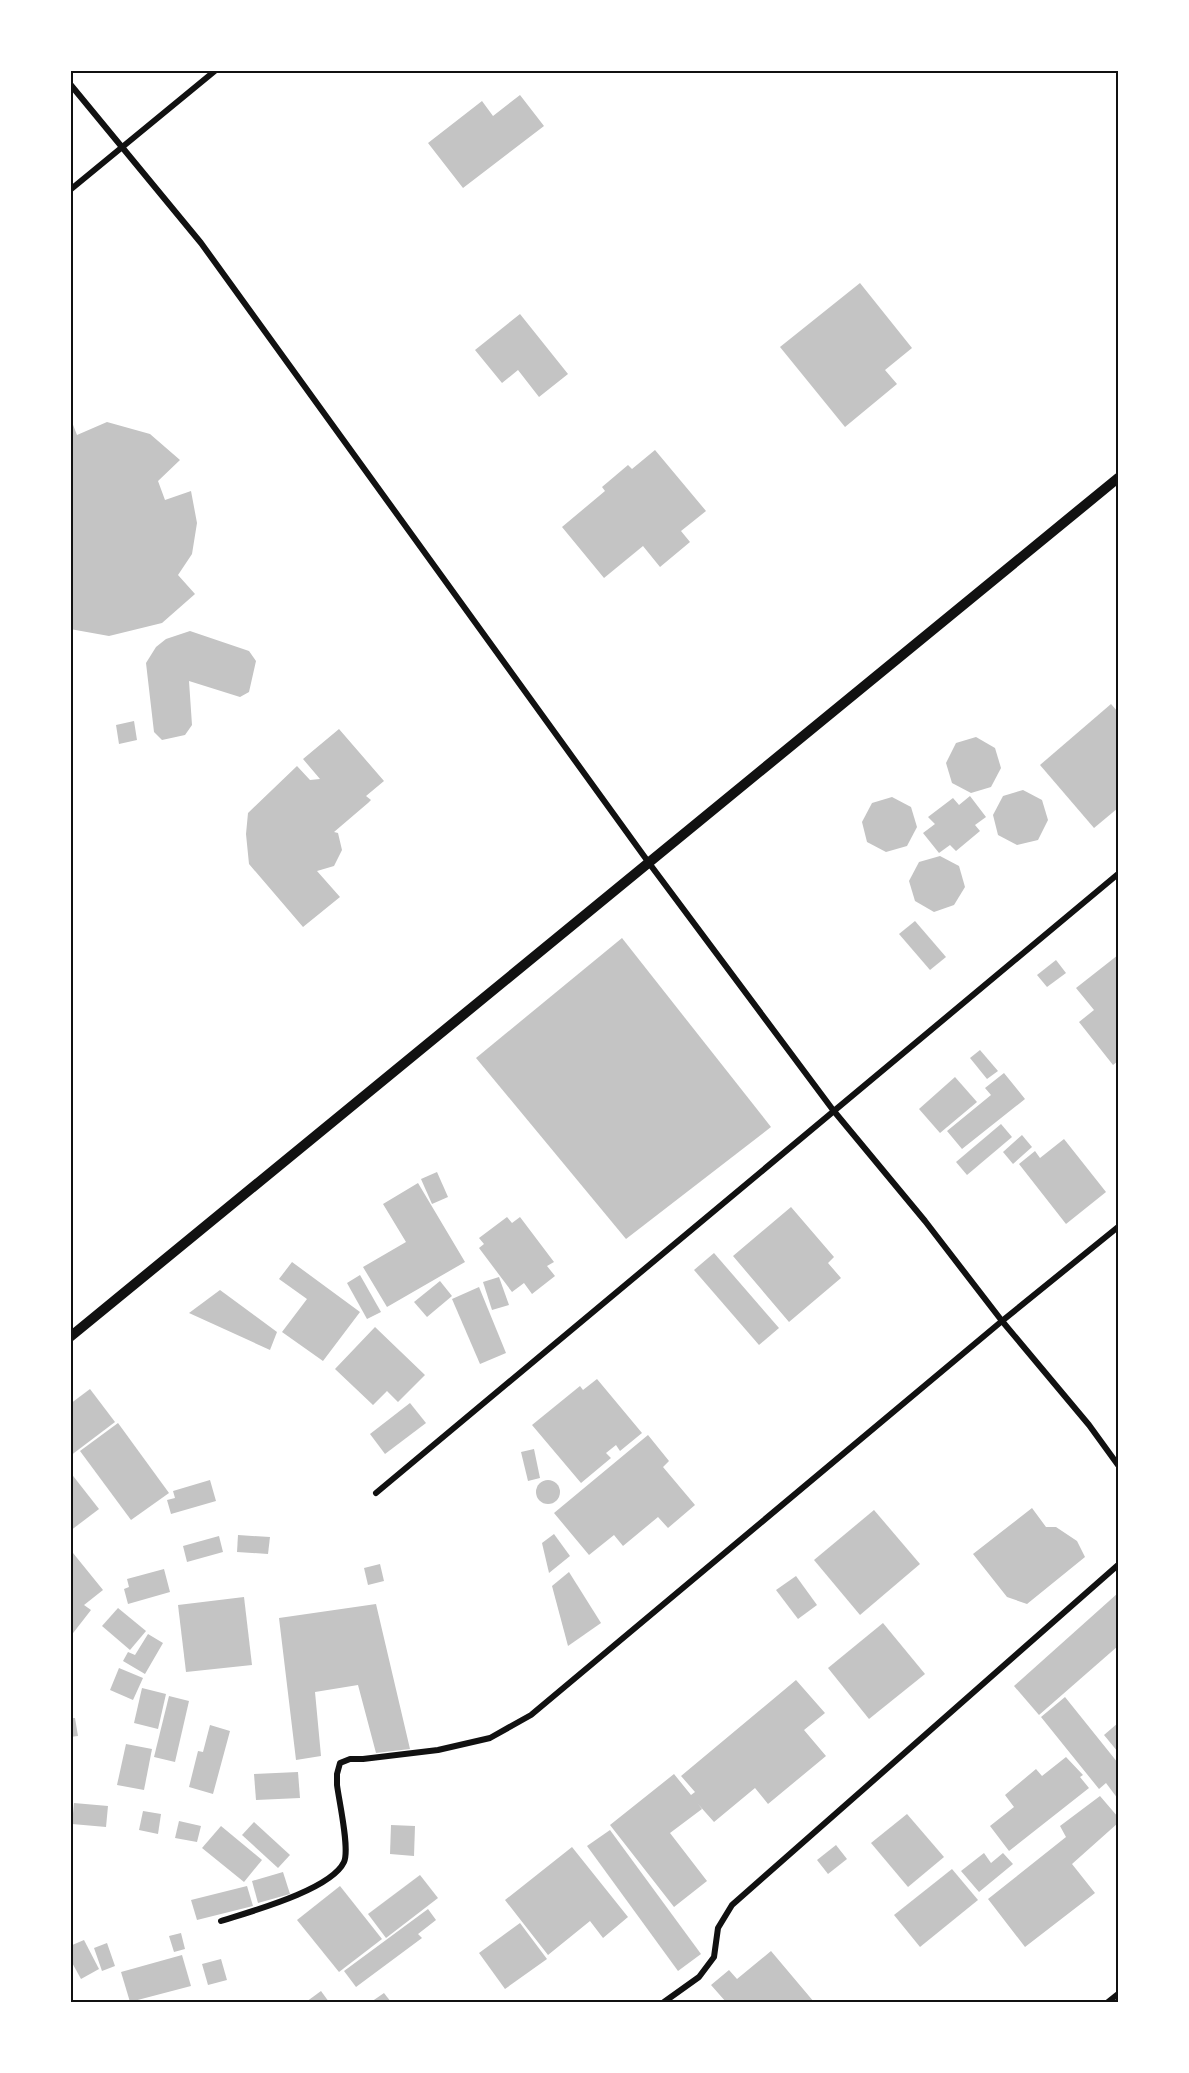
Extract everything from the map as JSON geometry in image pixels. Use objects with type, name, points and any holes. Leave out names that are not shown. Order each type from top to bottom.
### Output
[{"type":"street","points":[[70,190],[216,70]]},
{"type":"street","points":[[70,84],[201,243],[649,863],[834,1110],[1119,1465]]},
{"type":"street","points":[[70,1337],[1119,478]]},
{"type":"street","points":[[376,1493],[1119,873]]},
{"type":"street","points":[[221,1921],[290,1899],[313,1888],[344,1863],[346,1850],[337,1785],[340,1763],[350,1759],[438,1750],[490,1738],[531,1714],[1002,1321],[1119,1227]]},
{"type":"street","points":[[664,2002],[699,1977],[714,1957],[718,1928],[732,1905],[1119,1565]]},
{"type":"street","points":[[1108,2002],[1119,1994]]},
{"type":"building","points":[[520,95],[544,126],[463,188],[428,143],[482,101],[493,116]]},
{"type":"building","points":[[860,283],[912,348],[885,370],[897,384],[845,427],[780,347]]},
{"type":"building","points":[[520,314],[568,374],[539,397],[518,370],[502,383],[475,350]]},
{"type":"building","points":[[70,417],[77,435],[107,422],[150,434],[180,460],[158,481],[165,500],[191,491],[197,523],[192,554],[178,575],[195,594],[162,623],[109,636],[70,629]]},
{"type":"building","points":[[655,450],[706,511],[681,531],[690,542],[660,567],[643,546],[604,578],[562,527],[605,491],[602,487],[628,465],[632,469]]},
{"type":"building","points":[[190,631],[249,651],[256,661],[249,692],[240,697],[189,681],[192,725],[185,735],[162,740],[154,732],[146,663],[156,647],[166,639]]},
{"type":"building","points":[[1111,704],[1118,712],[1118,808],[1094,828],[1040,765]]},
{"type":"building","points":[[134,721],[137,740],[119,744],[116,725]]},
{"type":"building","points":[[339,729],[384,781],[366,796],[371,800],[334,832],[338,833],[342,850],[334,866],[317,871],[340,897],[303,927],[249,864],[246,834],[248,813],[297,766],[310,780],[320,779],[303,759]]},
{"type":"building","points":[[976,737],[995,748],[1001,768],[991,787],[971,793],[952,783],[946,763],[956,743]]},
{"type":"building","points":[[1023,790],[1042,800],[1048,820],[1038,840],[1017,845],[998,835],[993,815],[1003,796]]},
{"type":"building","points":[[970,796],[986,817],[975,825],[980,831],[956,851],[950,845],[939,853],[923,833],[935,824],[928,817],[953,798],[959,805]]},
{"type":"building","points":[[892,797],[911,807],[917,827],[907,846],[886,852],[867,842],[862,822],[872,803]]},
{"type":"building","points":[[940,856],[959,866],[965,887],[954,905],[934,912],[915,901],[909,881],[919,862]]},
{"type":"building","points":[[915,921],[946,957],[930,970],[899,934]]},
{"type":"building","points":[[622,938],[771,1127],[626,1239],[476,1058]]},
{"type":"building","points":[[1118,955],[1118,1061],[1113,1065],[1079,1022],[1094,1010],[1076,988]]},
{"type":"building","points":[[1056,960],[1066,973],[1047,987],[1037,975]]},
{"type":"building","points":[[980,1050],[998,1071],[987,1079],[970,1058]]},
{"type":"building","points":[[1004,1073],[1025,1099],[962,1149],[947,1131],[991,1095],[985,1088]]},
{"type":"building","points":[[955,1077],[977,1102],[940,1133],[919,1109]]},
{"type":"building","points":[[1001,1124],[1012,1137],[967,1175],[956,1162]]},
{"type":"building","points":[[1022,1135],[1032,1147],[1013,1164],[1003,1152]]},
{"type":"building","points":[[1064,1139],[1106,1192],[1066,1224],[1019,1164],[1035,1151],[1040,1158]]},
{"type":"building","points":[[437,1172],[448,1197],[432,1204],[421,1179]]},
{"type":"building","points":[[418,1183],[465,1262],[387,1307],[363,1267],[406,1242],[383,1204]]},
{"type":"building","points":[[791,1207],[834,1257],[828,1263],[841,1278],[789,1322],[733,1256]]},
{"type":"building","points":[[507,1217],[512,1223],[520,1217],[554,1262],[547,1266],[555,1276],[532,1294],[524,1283],[512,1292],[479,1248],[484,1244],[479,1238]]},
{"type":"building","points":[[714,1253],[779,1328],[759,1345],[694,1270]]},
{"type":"building","points":[[292,1262],[360,1312],[323,1361],[282,1332],[307,1299],[279,1279]]},
{"type":"building","points":[[360,1275],[381,1312],[367,1319],[347,1283]]},
{"type":"building","points":[[499,1277],[509,1305],[492,1310],[483,1282]]},
{"type":"building","points":[[440,1281],[452,1296],[427,1317],[414,1302]]},
{"type":"building","points":[[479,1287],[506,1353],[480,1364],[452,1299]]},
{"type":"building","points":[[220,1290],[277,1332],[270,1350],[189,1313]]},
{"type":"building","points":[[375,1327],[425,1375],[398,1402],[387,1391],[373,1405],[335,1369]]},
{"type":"building","points":[[597,1379],[642,1433],[620,1451],[616,1445],[606,1453],[611,1458],[581,1483],[532,1425],[580,1386],[583,1390]]},
{"type":"building","points":[[90,1389],[115,1422],[70,1456],[70,1404]]},
{"type":"building","points":[[410,1403],[426,1423],[385,1454],[370,1434]]},
{"type":"building","points":[[118,1423],[169,1493],[131,1520],[80,1451]]},
{"type":"building","points":[[648,1435],[669,1461],[663,1467],[695,1505],[668,1528],[658,1517],[623,1546],[614,1535],[589,1555],[554,1513]]},
{"type":"building","points":[[534,1449],[540,1478],[528,1481],[521,1452]]},
{"type":"building","points":[[70,1472],[99,1509],[70,1531]]},
{"type":"building","points":[[210,1480],[216,1501],[171,1514],[167,1500],[175,1498],[173,1491]]},
{"type":"building","points":[[548,1480],[553,1481],[559,1487],[559,1497],[553,1503],[548,1504],[543,1503],[537,1497],[536,1492],[537,1487],[543,1481]]},
{"type":"building","points":[[1032,1508],[1046,1527],[1056,1527],[1077,1541],[1085,1557],[1027,1604],[1007,1597],[973,1554]]},
{"type":"building","points":[[874,1510],[920,1564],[860,1615],[814,1560]]},
{"type":"building","points":[[554,1534],[570,1556],[549,1573],[542,1543]]},
{"type":"building","points":[[238,1535],[270,1537],[268,1554],[237,1552]]},
{"type":"building","points":[[219,1536],[223,1552],[187,1562],[183,1546]]},
{"type":"building","points":[[73,1553],[103,1590],[84,1605],[91,1610],[70,1637],[70,1554]]},
{"type":"building","points":[[380,1564],[384,1581],[368,1585],[364,1568]]},
{"type":"building","points":[[164,1569],[170,1592],[128,1604],[124,1589],[129,1587],[127,1579]]},
{"type":"building","points":[[569,1572],[601,1623],[568,1646],[552,1586]]},
{"type":"building","points":[[796,1576],[817,1605],[798,1619],[776,1590]]},
{"type":"building","points":[[1118,1593],[1118,1646],[1039,1715],[1014,1686]]},
{"type":"building","points":[[244,1597],[252,1665],[186,1672],[178,1605]]},
{"type":"building","points":[[376,1604],[410,1749],[376,1753],[358,1685],[315,1692],[321,1756],[296,1760],[279,1618]]},
{"type":"building","points":[[118,1608],[146,1631],[130,1650],[102,1626]]},
{"type":"building","points":[[883,1623],[925,1674],[869,1719],[828,1668]]},
{"type":"building","points":[[148,1634],[163,1643],[145,1674],[123,1661],[128,1652],[135,1655]]},
{"type":"building","points":[[119,1668],[143,1678],[133,1700],[110,1690]]},
{"type":"building","points":[[796,1680],[825,1713],[804,1730],[826,1756],[768,1804],[755,1788],[714,1822],[698,1804],[702,1809],[670,1833],[707,1881],[674,1907],[610,1825],[674,1774],[691,1795],[695,1792],[681,1776]]},
{"type":"building","points":[[142,1688],[166,1694],[158,1729],[134,1723]]},
{"type":"building","points":[[169,1696],[189,1701],[175,1762],[154,1757]]},
{"type":"building","points":[[1065,1697],[1118,1763],[1118,1799],[1106,1783],[1099,1789],[1041,1717]]},
{"type":"building","points":[[70,1718],[75,1718],[78,1736],[70,1737]]},
{"type":"building","points":[[1118,1723],[1118,1752],[1104,1735]]},
{"type":"building","points":[[210,1725],[230,1731],[213,1794],[189,1787],[198,1751],[203,1752]]},
{"type":"building","points":[[126,1744],[152,1749],[144,1790],[117,1785]]},
{"type":"building","points":[[1066,1757],[1083,1775],[1080,1777],[1089,1788],[1009,1851],[990,1826],[1014,1807],[1005,1795],[1036,1769],[1042,1776]]},
{"type":"building","points":[[298,1772],[300,1798],[256,1800],[254,1774]]},
{"type":"building","points":[[1100,1796],[1118,1817],[1118,1823],[1072,1864],[1095,1893],[1025,1947],[988,1899],[1066,1837],[1060,1826]]},
{"type":"building","points":[[74,1803],[108,1806],[106,1827],[72,1824]]},
{"type":"building","points":[[143,1811],[161,1814],[158,1834],[139,1830]]},
{"type":"building","points":[[907,1814],[944,1857],[908,1887],[871,1843]]},
{"type":"building","points":[[179,1821],[201,1826],[197,1842],[175,1838]]},
{"type":"building","points":[[254,1822],[290,1855],[278,1868],[242,1835]]},
{"type":"building","points":[[391,1825],[415,1826],[414,1856],[390,1854]]},
{"type":"building","points":[[221,1826],[262,1860],[244,1882],[202,1848]]},
{"type":"building","points":[[610,1830],[701,1954],[678,1971],[587,1846]]},
{"type":"building","points":[[836,1845],[847,1859],[828,1874],[817,1860]]},
{"type":"building","points":[[572,1847],[628,1917],[603,1938],[590,1921],[548,1955],[505,1900]]},
{"type":"building","points":[[984,1853],[991,1863],[1003,1853],[1013,1864],[979,1892],[961,1871]]},
{"type":"building","points":[[952,1869],[978,1900],[920,1947],[894,1915]]},
{"type":"building","points":[[283,1872],[290,1894],[258,1903],[252,1881]]},
{"type":"building","points":[[420,1875],[438,1898],[386,1938],[368,1914]]},
{"type":"building","points":[[247,1886],[253,1906],[197,1920],[191,1900]]},
{"type":"building","points":[[340,1886],[382,1939],[339,1972],[297,1920]]},
{"type":"building","points":[[428,1909],[436,1920],[418,1934],[422,1938],[356,1987],[344,1971]]},
{"type":"building","points":[[520,1923],[547,1959],[505,1989],[479,1953]]},
{"type":"building","points":[[181,1933],[185,1949],[174,1952],[169,1936]]},
{"type":"building","points":[[84,1940],[99,1969],[81,1979],[70,1959],[70,1946]]},
{"type":"building","points":[[107,1943],[115,1966],[102,1971],[94,1948]]},
{"type":"building","points":[[771,1951],[814,2002],[726,2002],[711,1985],[729,1970],[737,1979]]},
{"type":"building","points":[[182,1955],[191,1986],[130,2002],[121,1972]]},
{"type":"building","points":[[221,1959],[227,1980],[208,1985],[202,1964]]},
{"type":"building","points":[[321,1991],[329,2002],[306,2002]]},
{"type":"building","points":[[384,1993],[391,2002],[371,2002]]}]
